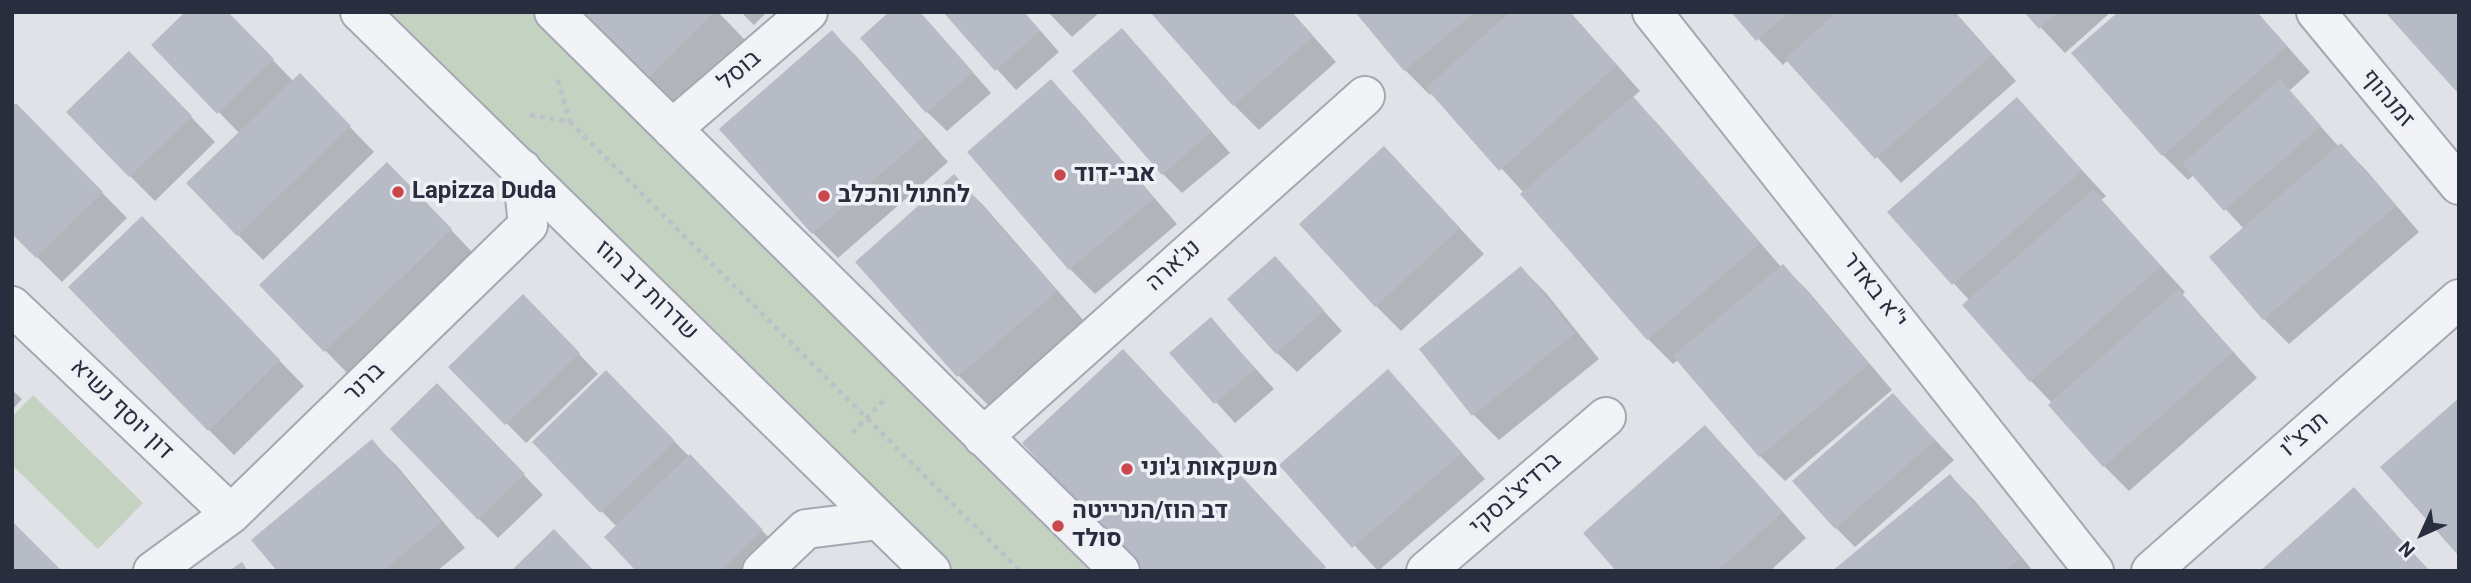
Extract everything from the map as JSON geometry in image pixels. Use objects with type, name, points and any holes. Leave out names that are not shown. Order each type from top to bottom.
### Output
[{"type":"street","name":"שדרות דב הוז","points":[[360,12],[931,571]]},
{"type":"street","points":[[554,12],[1120,571]]},
{"type":"street","name":"בוסל","points":[[672,129],[808,12]]},
{"type":"street","name":"י\"א באדר","points":[[1651,12],[2094,571]]},
{"type":"street","name":"זמנהוף","points":[[2316,12],[2459,186]]},
{"type":"street","name":"נג'ארה","points":[[983,437],[1365,96]]},
{"type":"street","name":"ברנר","points":[[153,571],[231,514],[528,225],[522,169]]},
{"type":"street","name":"תרצ\"ו","points":[[2151,571],[2459,299]]},
{"type":"street","name":"דון יוסף נשיא","points":[[12,306],[231,514]]},
{"type":"street","name":"ברדיצ'בסקי","points":[[1426,571],[1606,416]]},
{"type":"street","points":[[762,571],[806,529],[879,520]]},
{"type":"path","points":[[520,113],[570,122],[1020,571]]},
{"type":"path","points":[[822,463],[915,369]]},
{"type":"green space","points":[[360,12],[554,12],[1120,571],[931,571]]},
{"type":"green space","points":[[33,395],[143,503],[98,549],[12,465],[12,417]]},
{"type":"building","points":[[185,12],[228,12],[274,59],[217,114],[151,45]]},
{"type":"building","points":[[566,12],[715,12],[639,87]]},
{"type":"building","points":[[889,12],[920,12],[973,72],[926,113],[860,38]]},
{"type":"building","points":[[943,12],[1024,12],[1040,31],[995,71]]},
{"type":"building","points":[[1150,12],[1291,12],[1313,37],[1233,106]]},
{"type":"building","points":[[1355,12],[1475,12],[1404,71]]},
{"type":"building","points":[[1510,12],[1569,12],[1617,65],[1499,171],[1426,88]]},
{"type":"building","points":[[1731,12],[1789,12],[1756,41]]},
{"type":"building","points":[[1837,12],[1954,12],[1992,55],[1875,159],[1785,59]]},
{"type":"building","points":[[2024,12],[2058,12],[2039,29]]},
{"type":"building","points":[[2118,12],[2256,12],[2287,46],[2162,156],[2071,53]]},
{"type":"building","points":[[2385,12],[2459,12],[2459,94],[2446,80]]},
{"type":"building","points":[[1122,28],[1211,132],[1162,175],[1072,71]]},
{"type":"building","points":[[832,30],[924,136],[812,234],[719,129]]},
{"type":"building","points":[[129,51],[192,116],[129,177],[66,112]]},
{"type":"building","points":[[300,73],[351,126],[237,236],[186,183]]},
{"type":"building","name":"אבי-דוד","points":[[1051,79],[1154,198],[1069,270],[967,152]]},
{"type":"building","points":[[2280,79],[2321,126],[2224,211],[2182,164]]},
{"type":"building","points":[[1633,96],[1760,243],[1647,340],[1520,194]]},
{"type":"building","points":[[2017,97],[2082,170],[1952,285],[1887,212]]},
{"type":"building","points":[[16,103],[103,192],[36,258],[12,234],[12,107]]},
{"type":"building","points":[[2341,143],[2396,206],[2263,320],[2209,257]]},
{"type":"building","points":[[1384,146],[1460,228],[1375,307],[1299,224]]},
{"type":"building","points":[[387,162],[452,229],[324,352],[259,285]]},
{"type":"building","points":[[954,174],[1057,291],[957,377],[855,262]]},
{"type":"building","points":[[2093,190],[2161,266],[2030,382],[1962,305]]},
{"type":"building","points":[[142,216],[280,360],[208,431],[68,287]]},
{"type":"building","points":[[1275,256],[1324,310],[1276,354],[1227,299]]},
{"type":"building","points":[[1783,264],[1869,364],[1759,457],[1673,356]]},
{"type":"building","points":[[1521,266],[1575,333],[1472,416],[1419,349]]},
{"type":"building","points":[[2178,289],[2233,352],[2103,467],[2048,405]]},
{"type":"building","points":[[523,294],[580,353],[505,425],[448,367]]},
{"type":"building","points":[[1211,317],[1255,369],[1214,404],[1169,353]]},
{"type":"building","points":[[1123,349],[1326,567],[1321,571],[1141,571],[1022,443]]},
{"type":"building","points":[[1388,369],[1462,453],[1352,548],[1279,465]]},
{"type":"building","points":[[606,370],[675,441],[600,513],[532,442]]},
{"type":"building","points":[[437,383],[525,474],[478,520],[390,429]]},
{"type":"building","points":[[1893,393],[1935,440],[1835,529],[1792,481]]},
{"type":"building","points":[[2459,398],[2459,553],[2457,554],[2380,467]]},
{"type":"building","points":[[1705,425],[1783,512],[1717,571],[1616,571],[1583,533]]},
{"type":"building","points":[[372,439],[441,522],[383,571],[277,571],[251,540]]},
{"type":"building","points":[[690,454],[763,530],[721,571],[636,571],[604,537]]},
{"type":"building","points":[[1950,474],[2020,558],[2005,571],[1832,571]]},
{"type":"building","points":[[2354,487],[2429,571],[2260,571]]},
{"type":"building","points":[[12,521],[60,569],[58,571],[12,571]]},
{"type":"building","points":[[554,529],[594,571],[511,571]]},
{"type":"building","points":[[242,562],[248,571],[229,571]]},
{"type":"place","name":"אבי-דוד","points":[[1060,175]]},
{"type":"place","name":"Lapizza Duda","points":[[398,192]]},
{"type":"place","name":"לחתול והכלב","points":[[824,196]]},
{"type":"place","name":"משקאות ג'וני","points":[[1127,469]]},
{"type":"place","name":"דב הוז/הנרייטה סולד","points":[[1058,526]]}]
